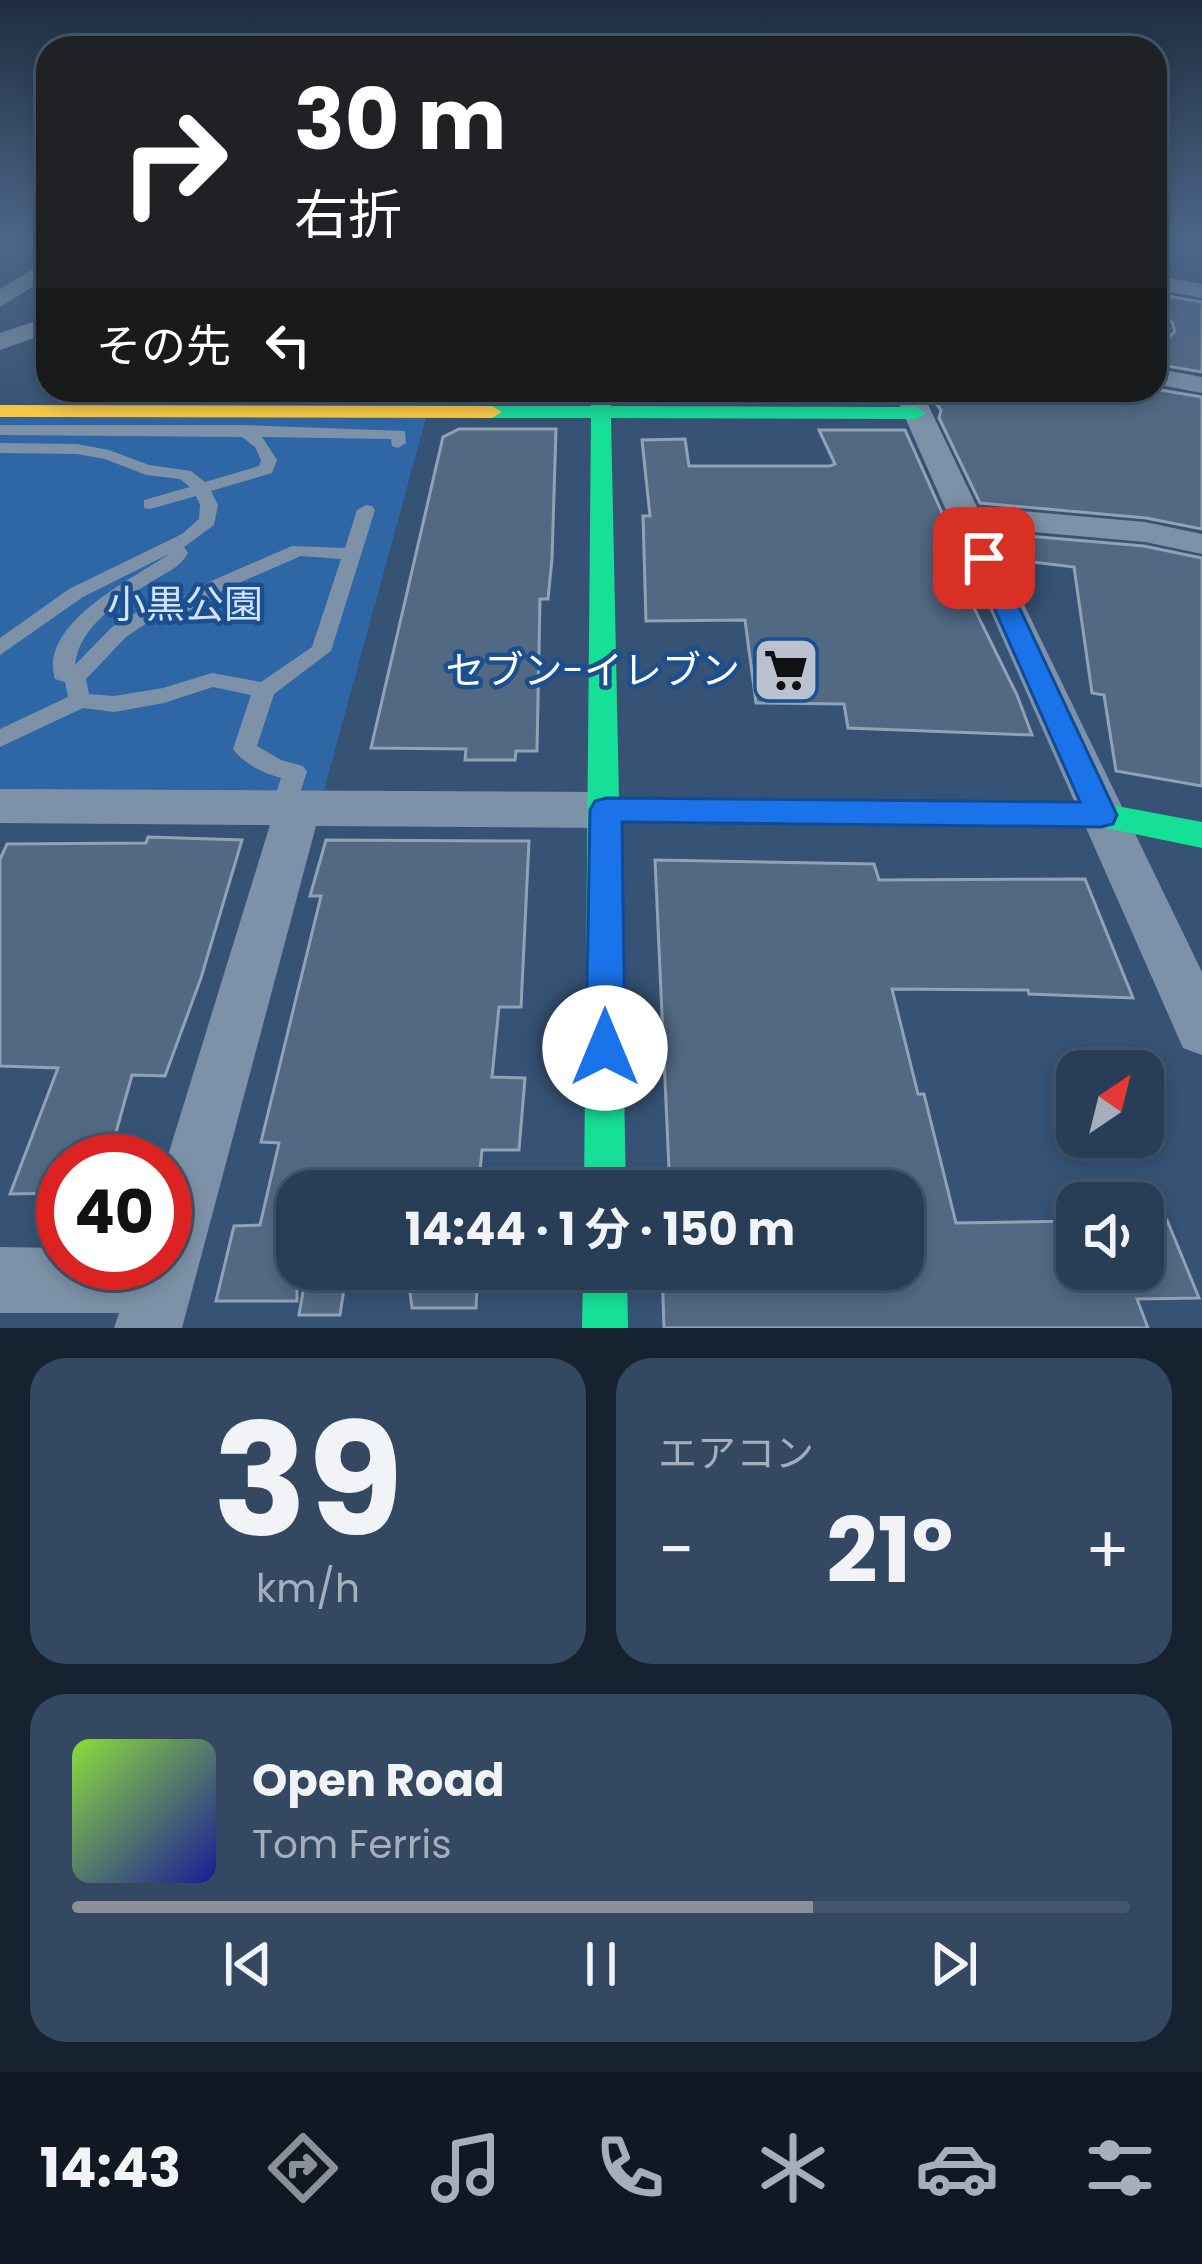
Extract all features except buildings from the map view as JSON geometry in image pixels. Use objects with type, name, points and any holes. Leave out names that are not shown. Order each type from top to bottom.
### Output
[{"type":"street","points":[[0,342],[36,328]]},
{"type":"street","points":[[1167,379],[1202,386]]},
{"type":"street","points":[[0,411],[308,428],[581,402]]},
{"type":"street","points":[[602,402],[605,1170]]},
{"type":"street","points":[[912,402],[1202,1030]]},
{"type":"street","points":[[965,516],[1145,532],[1202,544]]},
{"type":"street","points":[[0,806],[1101,815],[1202,835]]},
{"type":"street","points":[[0,1280],[155,1305],[290,809]]},
{"type":"street","points":[[605,1290],[605,1328]]},
{"type":"lane","points":[[0,430],[308,428],[399,434],[398,442]]},
{"type":"lane","points":[[150,504],[266,469],[269,460],[262,446],[243,430]]},
{"type":"lane","points":[[0,448],[77,449],[146,470],[185,475],[201,488],[209,505],[208,521],[173,545],[76,593],[0,648]]},
{"type":"lane","points":[[290,809],[295,772],[275,768],[244,748],[264,690],[321,651],[366,510]]},
{"type":"lane","points":[[173,545],[179,553],[176,560],[116,594],[91,616],[62,660],[63,674],[78,689],[114,704],[212,680],[264,690]]},
{"type":"lane","points":[[0,739],[78,689],[119,632],[143,616],[176,610],[299,550],[352,554]]},
{"type":"green space","name":"小黒公園","points":[[0,418],[426,418],[323,794],[0,792]]},
{"type":"traffic: fast","points":[[601,402],[605,1170]]},
{"type":"traffic: fast","points":[[492,412],[916,413]]},
{"type":"traffic: fast","points":[[606,810],[1101,815],[1202,835]]},
{"type":"traffic: fast","points":[[605,1290],[605,1328]]},
{"type":"traffic: slow","points":[[0,411],[492,412]]},
{"type":"place","name":"セブン-イレブン","points":[[786,670]]},
{"type":"route","points":[[605,1048],[606,810],[1101,815],[984,558]]}]
